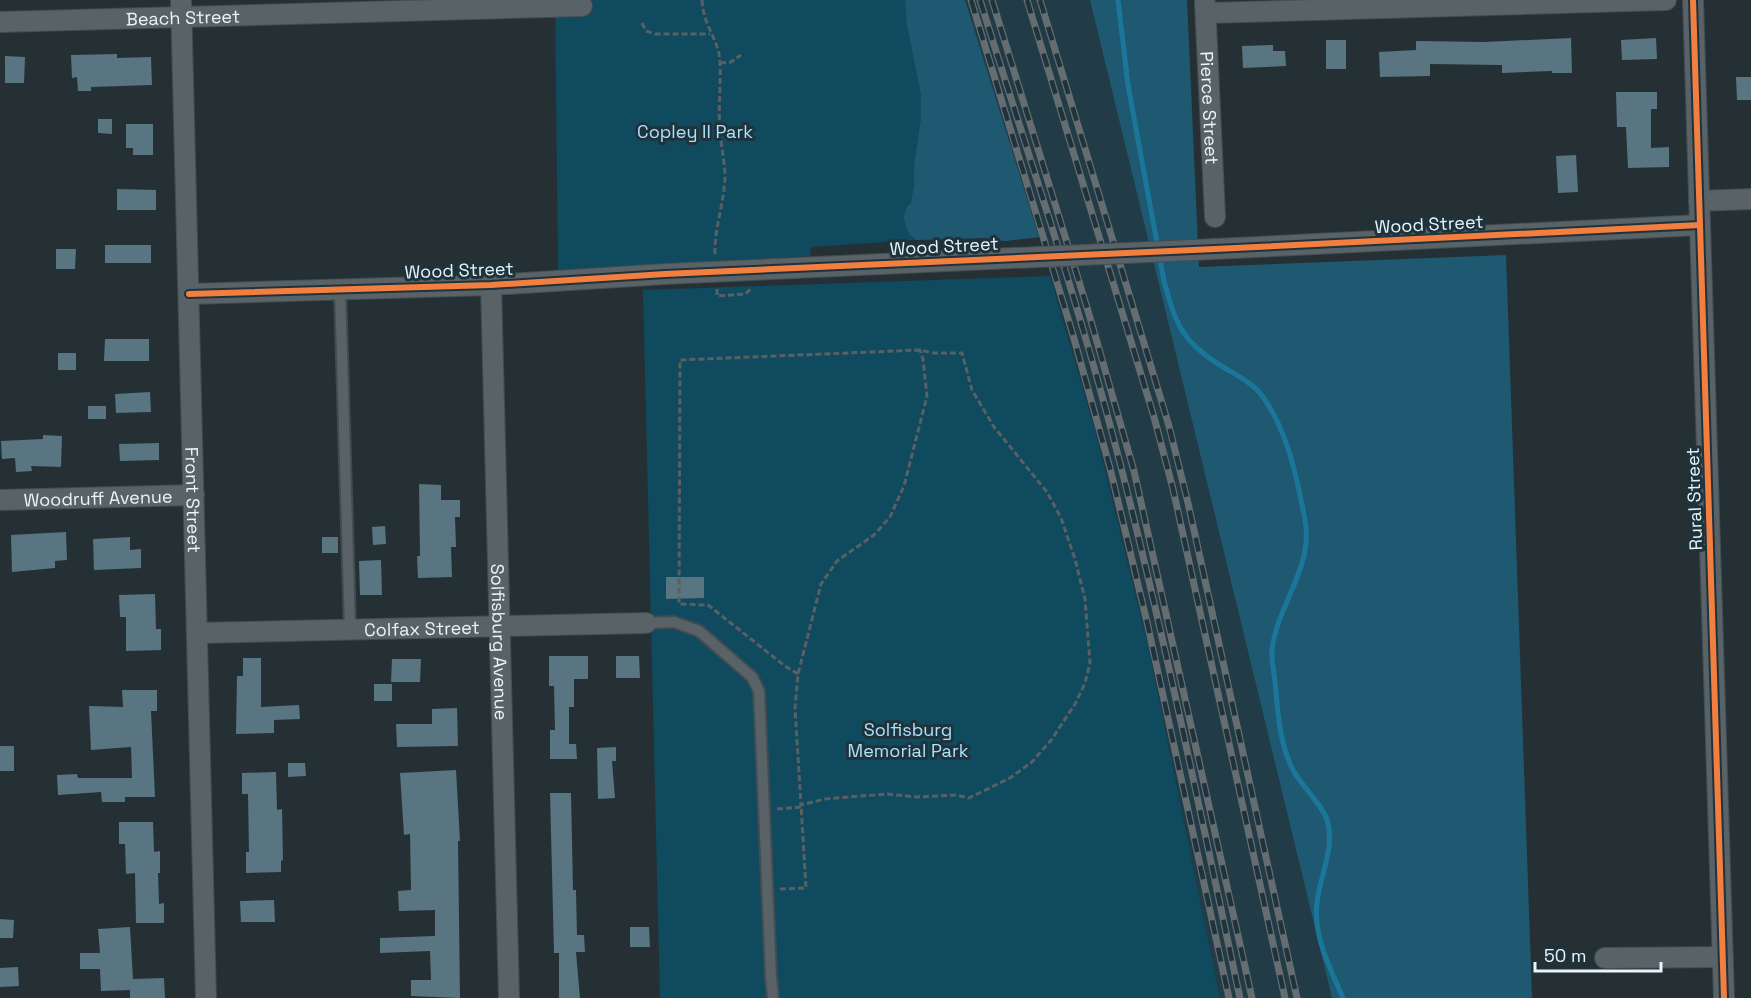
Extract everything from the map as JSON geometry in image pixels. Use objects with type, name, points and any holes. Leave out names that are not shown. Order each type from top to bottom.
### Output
[{"type":"street","points":[[1205,7],[1666,0]]},
{"type":"street","name":"Rural Street","points":[[1693,0],[1724,998]]},
{"type":"street","name":"Beach Street","points":[[0,22],[181,9],[453,5],[582,6]]},
{"type":"street","name":"Pierce Street","points":[[1205,7],[1215,217]]},
{"type":"street","name":"Front Street","points":[[181,9],[206,998]]},
{"type":"street","points":[[1699,201],[1751,199]]},
{"type":"street","name":"Wood Street","points":[[189,294],[491,285],[654,274],[1700,225]]},
{"type":"street","name":"Solfisburg Avenue","points":[[491,285],[509,998]]},
{"type":"street","name":"Woodruff Avenue","points":[[0,500],[194,495]]},
{"type":"street","name":"Colfax Street","points":[[197,633],[646,622]]},
{"type":"street","points":[[1605,958],[1723,957]]},
{"type":"lane","points":[[340,289],[350,629]]},
{"type":"lane","points":[[646,622],[674,622],[699,631],[752,677],[759,691],[773,998]]},
{"type":"path","points":[[702,0],[702,9],[710,34],[718,48],[720,63],[720,131],[725,174],[724,194],[715,244],[716,260]]},
{"type":"path","points":[[642,23],[646,31],[655,34],[710,34]]},
{"type":"path","points":[[720,63],[731,62],[741,56]]},
{"type":"path","points":[[764,811],[801,806],[825,799],[886,794],[917,797],[956,795],[969,798],[1010,777],[1032,762],[1052,739],[1075,704],[1085,683],[1090,663],[1084,599],[1076,559],[1061,518],[1047,492],[994,426],[972,390],[962,353],[933,353],[920,350],[680,360],[679,604],[708,605],[798,674]]},
{"type":"path","points":[[767,890],[806,888],[795,708],[798,674],[821,584],[837,561],[874,535],[890,517],[904,486],[927,396],[920,350]]},
{"type":"shaded area","points":[[905,0],[965,0],[1039,237],[1005,241],[985,238],[916,240],[906,228],[904,217],[906,208],[911,203],[914,186],[914,166],[921,119],[921,94],[907,25]]},
{"type":"shaded area","points":[[965,0],[1090,0],[1332,998],[1220,998],[1149,650],[1096,434],[1039,237]]},
{"type":"shaded area","points":[[1090,0],[1187,0],[1199,267],[1506,255],[1532,998],[1332,998]]},
{"type":"green space","name":"Copley II Park","points":[[555,0],[965,0],[1039,237],[1005,241],[985,238],[916,240],[811,247],[810,256],[558,270]]},
{"type":"green space","name":"Solfisburg Memorial Park","points":[[1050,276],[1096,434],[1149,650],[1220,998],[660,998],[643,290]]},
{"type":"building","points":[[1571,38],[1572,73],[1552,73],[1552,71],[1502,73],[1502,65],[1430,64],[1430,76],[1380,77],[1379,52],[1416,50],[1416,41],[1484,42]]},
{"type":"building","points":[[1656,38],[1657,59],[1622,60],[1621,40]]},
{"type":"building","points":[[1326,40],[1346,40],[1346,69],[1326,69]]},
{"type":"building","points":[[1273,45],[1273,51],[1285,51],[1286,66],[1243,68],[1242,46]]},
{"type":"building","points":[[117,54],[117,58],[151,57],[152,85],[91,87],[91,91],[78,91],[77,77],[72,78],[71,55]]},
{"type":"building","points":[[5,56],[25,57],[24,83],[5,83]]},
{"type":"building","points":[[1736,77],[1751,77],[1751,100],[1737,100]]},
{"type":"building","points":[[1616,92],[1657,92],[1657,109],[1651,109],[1651,148],[1669,147],[1669,167],[1628,168],[1626,127],[1617,127]]},
{"type":"building","points":[[98,119],[112,119],[112,134],[98,133]]},
{"type":"building","points":[[126,124],[153,124],[153,155],[133,155],[133,148],[126,148]]},
{"type":"building","points":[[1576,155],[1578,192],[1558,193],[1556,156]]},
{"type":"building","points":[[117,189],[156,190],[156,210],[117,210]]},
{"type":"building","points":[[105,245],[151,245],[151,263],[105,263]]},
{"type":"building","points":[[56,249],[76,249],[75,269],[56,269]]},
{"type":"building","points":[[105,339],[149,339],[149,361],[104,361]]},
{"type":"building","points":[[58,353],[76,353],[76,370],[58,370]]},
{"type":"building","points":[[150,392],[151,412],[116,413],[115,394]]},
{"type":"building","points":[[88,406],[106,406],[106,419],[88,419]]},
{"type":"building","points":[[43,435],[62,436],[61,467],[31,466],[32,471],[16,472],[15,458],[2,459],[1,441],[43,439]]},
{"type":"building","points":[[159,443],[159,460],[120,461],[119,444]]},
{"type":"building","points":[[419,484],[441,485],[441,500],[460,500],[460,517],[455,517],[456,547],[451,547],[452,577],[418,578]]},
{"type":"building","points":[[385,526],[386,544],[373,545],[372,527]]},
{"type":"building","points":[[66,532],[67,560],[55,561],[55,568],[12,572],[11,535]]},
{"type":"building","points":[[130,537],[130,550],[141,549],[141,568],[94,570],[93,539]]},
{"type":"building","points":[[322,537],[338,537],[338,553],[322,553]]},
{"type":"building","points":[[381,560],[382,595],[360,595],[359,561]]},
{"type":"building","points":[[666,577],[704,577],[704,598],[666,599]]},
{"type":"building","points":[[155,594],[156,629],[161,629],[161,650],[126,651],[126,617],[120,617],[119,595]]},
{"type":"building","points":[[549,656],[588,656],[588,679],[574,679],[574,707],[569,707],[569,744],[576,744],[577,759],[550,759],[550,730],[555,730],[554,686],[549,686]]},
{"type":"building","points":[[616,656],[639,656],[640,678],[616,678]]},
{"type":"building","points":[[243,658],[261,658],[261,707],[299,705],[300,719],[274,720],[274,733],[236,734],[237,676],[243,676]]},
{"type":"building","points":[[392,659],[421,659],[420,682],[391,682]]},
{"type":"building","points":[[374,684],[392,684],[392,701],[374,701]]},
{"type":"building","points":[[122,690],[157,690],[157,711],[151,711],[155,797],[125,797],[125,802],[102,802],[101,792],[58,795],[57,775],[77,774],[78,778],[132,778],[131,747],[91,750],[89,706],[123,707]]},
{"type":"building","points":[[457,708],[458,746],[397,747],[396,724],[432,724],[432,709]]},
{"type":"building","points":[[0,746],[14,746],[14,771],[0,771]]},
{"type":"building","points":[[616,747],[616,761],[612,761],[615,798],[598,799],[597,748]]},
{"type":"building","points":[[288,763],[305,763],[306,776],[288,777]]},
{"type":"building","points":[[456,770],[460,841],[458,841],[460,998],[411,996],[411,980],[431,980],[430,951],[380,953],[380,938],[435,936],[435,910],[399,911],[398,891],[411,890],[410,834],[404,835],[400,773]]},
{"type":"building","points":[[276,772],[277,810],[282,809],[283,860],[281,861],[281,872],[246,873],[246,852],[249,852],[248,794],[242,794],[242,773]]},
{"type":"building","points":[[550,793],[571,793],[573,890],[576,890],[577,935],[584,935],[585,952],[576,952],[580,998],[559,998],[559,953],[554,953]]},
{"type":"building","points":[[119,822],[153,822],[154,852],[160,851],[159,904],[164,903],[164,923],[136,923],[135,873],[126,874],[125,844],[119,844]]},
{"type":"building","points":[[274,900],[275,922],[241,922],[240,901]]},
{"type":"building","points":[[0,919],[14,920],[13,938],[0,938]]},
{"type":"building","points":[[130,927],[133,979],[164,978],[165,998],[130,998],[130,990],[101,991],[100,969],[80,969],[80,953],[100,953],[98,929]]},
{"type":"building","points":[[630,927],[649,927],[650,947],[630,947]]},
{"type":"building","points":[[18,967],[19,986],[0,987],[0,968]]},
{"type":"waterway","points":[[1118,0],[1128,85],[1164,281],[1177,321],[1189,340],[1198,349],[1248,382],[1260,393],[1284,437],[1298,487],[1305,520],[1304,554],[1275,633],[1272,662],[1280,727],[1288,760],[1296,776],[1323,811],[1328,823],[1329,843],[1316,915],[1320,940],[1343,998]]},
{"type":"railway","points":[[971,0],[1073,335],[1110,468],[1147,622],[1229,998]]},
{"type":"railway","points":[[980,0],[1071,291],[1121,467],[1198,799],[1240,998]]},
{"type":"railway","points":[[992,0],[1089,314],[1134,471],[1252,998]]},
{"type":"railway","points":[[1027,0],[1154,417],[1173,489],[1285,998]]},
{"type":"railway","points":[[1040,0],[1169,426],[1297,998]]},
{"type":"cycle path","points":[[1693,0],[1724,998]]},
{"type":"cycle path","points":[[189,294],[491,285],[665,274],[1700,225]]}]
